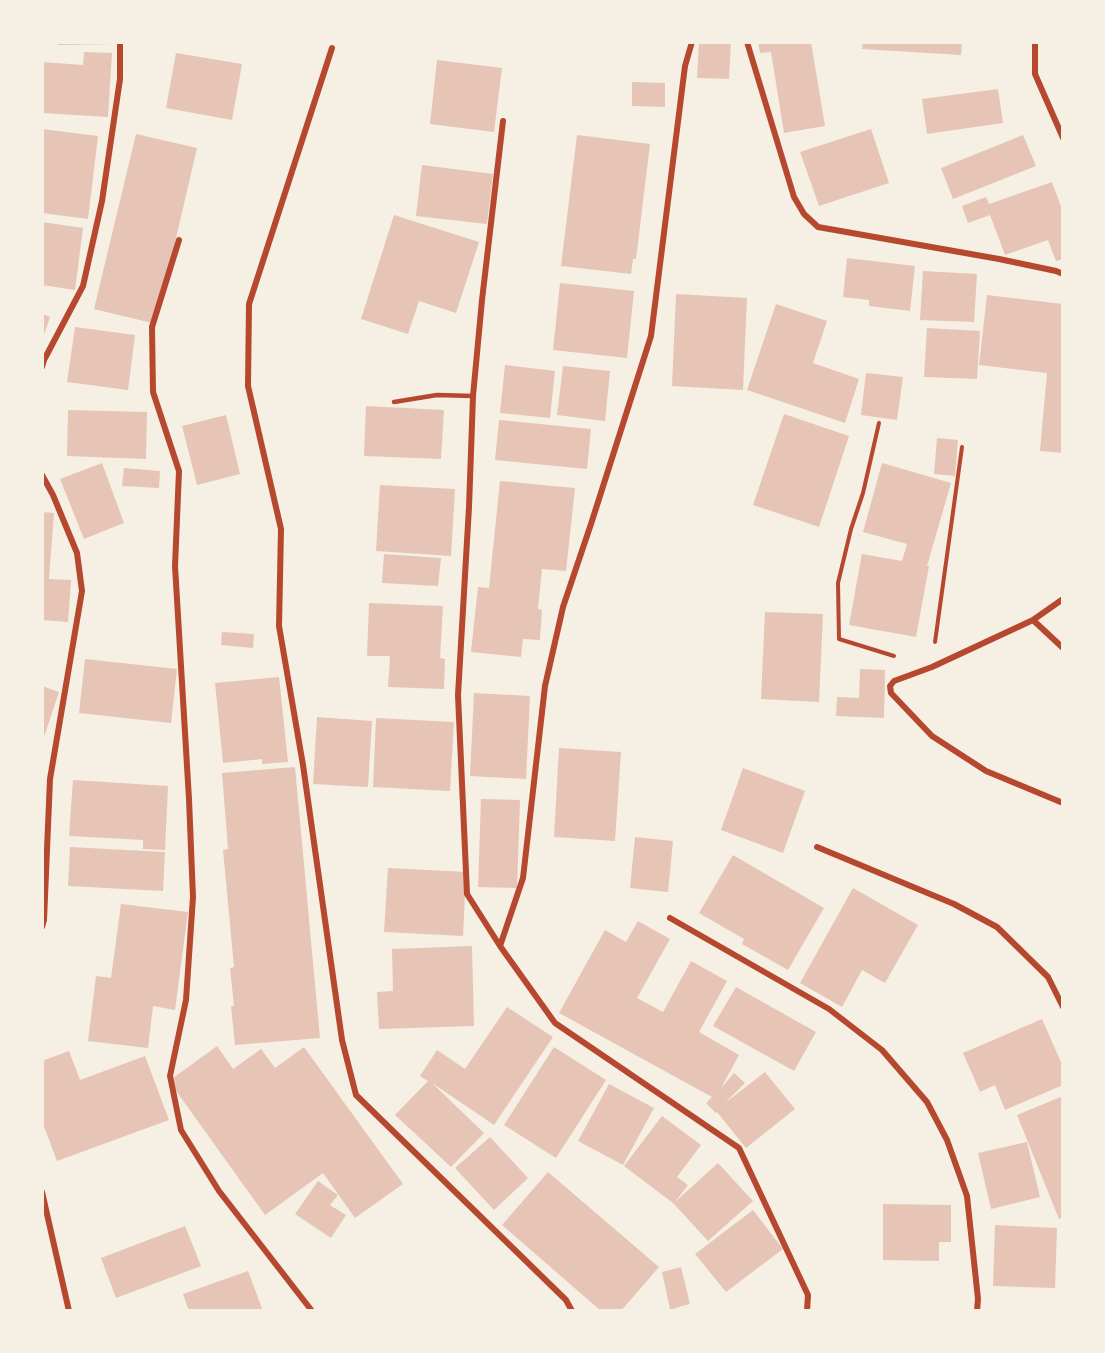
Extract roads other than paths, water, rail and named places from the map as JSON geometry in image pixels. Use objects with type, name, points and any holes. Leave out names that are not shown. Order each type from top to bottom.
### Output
[{"type":"street","points":[[42,367],[83,286],[102,201],[120,79],[120,42]]},
{"type":"street","points":[[500,946],[523,878],[545,686],[563,607],[651,336],[685,66],[692,42]]},
{"type":"street","points":[[747,42],[794,197],[804,214],[818,227],[999,259],[1063,274]]},
{"type":"street","points":[[1035,42],[1035,74],[1063,138]]},
{"type":"street","points":[[332,48],[249,304],[248,386],[281,529],[279,626],[303,765],[342,1040],[356,1095],[566,1300],[572,1311]]},
{"type":"street","points":[[503,121],[473,396],[470,507],[458,695],[467,894],[500,946],[555,1023],[739,1148],[808,1295],[807,1311]]},
{"type":"street","points":[[179,240],[152,327],[153,392],[179,471],[175,566],[193,897],[186,1000],[170,1076],[181,1131],[219,1191],[312,1311]]},
{"type":"street","points":[[42,475],[77,554],[82,591],[50,779],[42,927]]},
{"type":"street","points":[[1063,599],[1033,620],[932,667],[894,681],[890,686],[891,693],[932,736],[986,771],[1063,803]]},
{"type":"street","points":[[1033,620],[1063,648]]},
{"type":"street","points":[[817,847],[954,904],[997,927],[1048,977],[1063,1007]]},
{"type":"street","points":[[670,918],[829,1009],[882,1050],[927,1102],[947,1140],[967,1196],[978,1299],[976,1311]]},
{"type":"street","points":[[42,1192],[69,1311]]},
{"type":"lane","points":[[394,402],[437,395],[473,396]]}]
